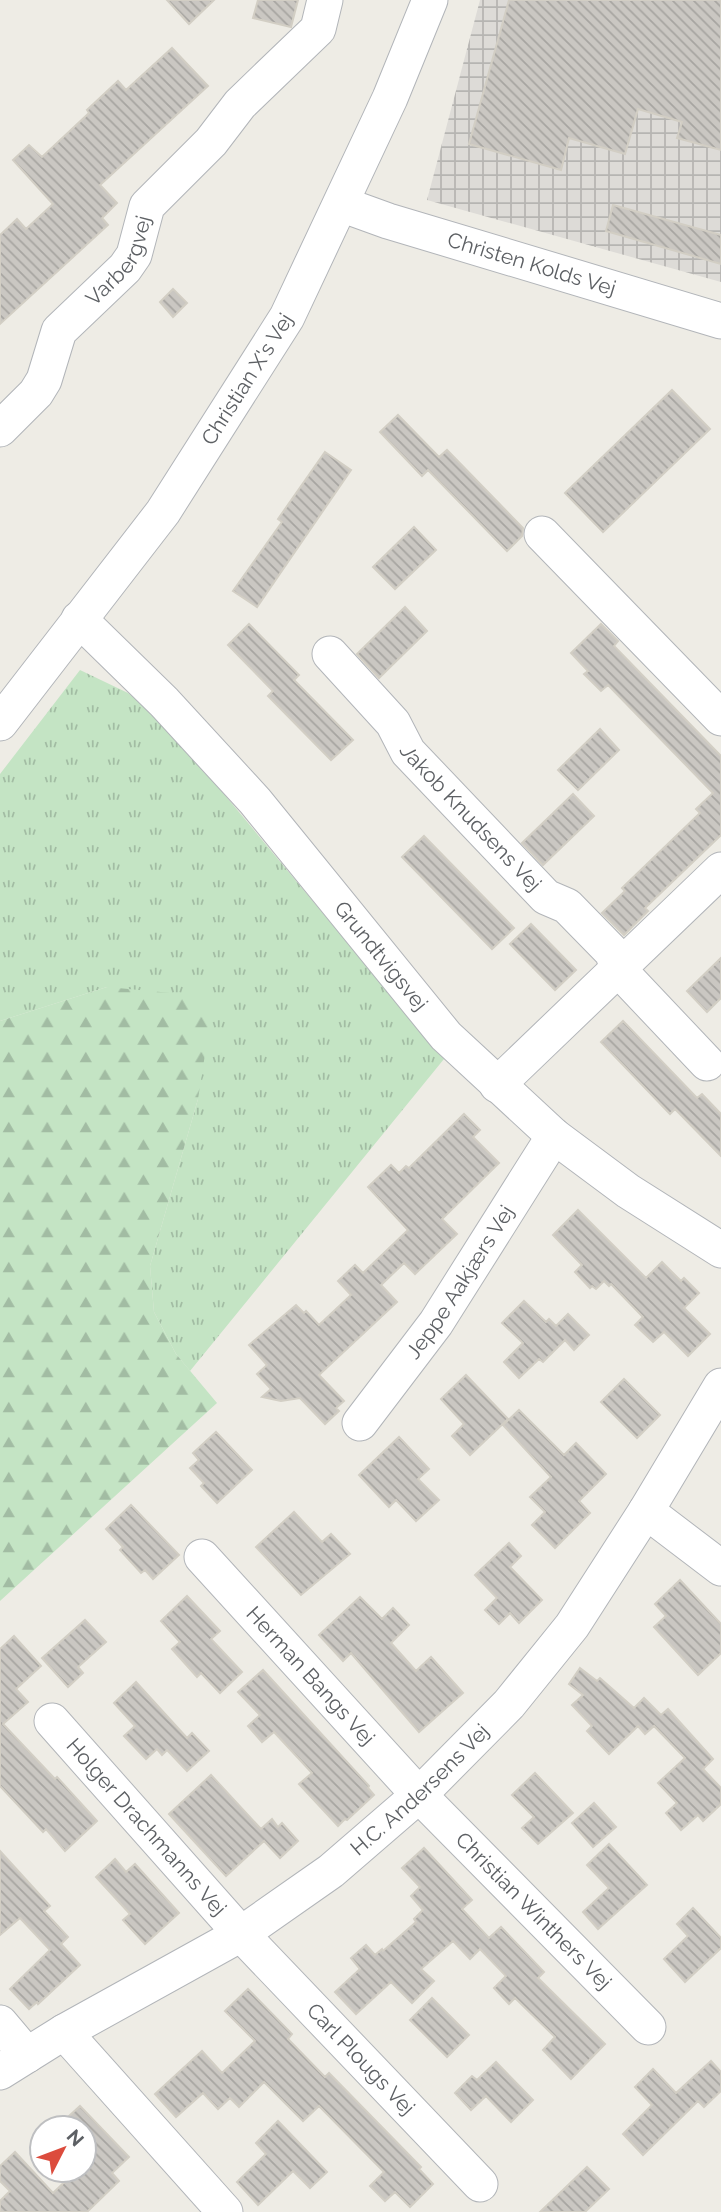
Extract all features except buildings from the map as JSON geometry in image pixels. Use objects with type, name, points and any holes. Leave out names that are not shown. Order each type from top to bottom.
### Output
[{"type":"street","name":"Varbergvej","points":[[0,429],[40,387],[59,331],[125,268],[134,255],[147,206],[211,142],[240,104],[318,29],[325,0]]},
{"type":"street","name":"Christian X's Vej","points":[[0,723],[163,512],[287,317],[390,98],[430,0]]},
{"type":"street","name":"Christen Kolds Vej","points":[[341,204],[388,221],[721,321]]},
{"type":"street","points":[[542,534],[721,718]]},
{"type":"street","name":"Grundtvigsvej","points":[[79,619],[164,702],[256,801],[446,1035],[497,1086],[554,1136],[628,1191],[721,1250]]},
{"type":"street","name":"Jakob Knudsens Vej","points":[[330,654],[393,723],[408,752],[546,897],[567,906],[612,952],[619,970],[707,1063]]},
{"type":"street","points":[[497,1086],[721,870]]},
{"type":"street","name":"Jeppe Aakjærs Vej","points":[[360,1423],[436,1323],[554,1136]]},
{"type":"street","name":"H.C. Andersens Vej","points":[[13,2063],[241,1934],[331,1871],[419,1795],[509,1704],[572,1626],[646,1511],[721,1386]]},
{"type":"street","points":[[646,1511],[721,1568]]},
{"type":"street","name":"Herman Bangs Vej","points":[[202,1557],[419,1795]]},
{"type":"street","name":"Holger Drachmanns Vej","points":[[52,1721],[241,1934]]},
{"type":"street","name":"Christian Winthers Vej","points":[[419,1795],[648,2027]]},
{"type":"street","name":"Carl Plougs Vej","points":[[241,1934],[480,2184]]},
{"type":"street","points":[[0,2023],[13,2063]]},
{"type":"street","points":[[64,2032],[225,2212]]},
{"type":"shaded area","points":[[480,0],[721,0],[721,282],[427,200]]},
{"type":"green space","points":[[80,670],[128,693],[165,723],[444,1059],[190,1371],[176,1354],[154,1312],[150,1266],[198,1099],[107,987],[0,1021],[0,774]]},
{"type":"green space","points":[[107,987],[214,997],[198,1099],[150,1266],[154,1312],[176,1354],[217,1403],[0,1601],[0,1021]]}]
